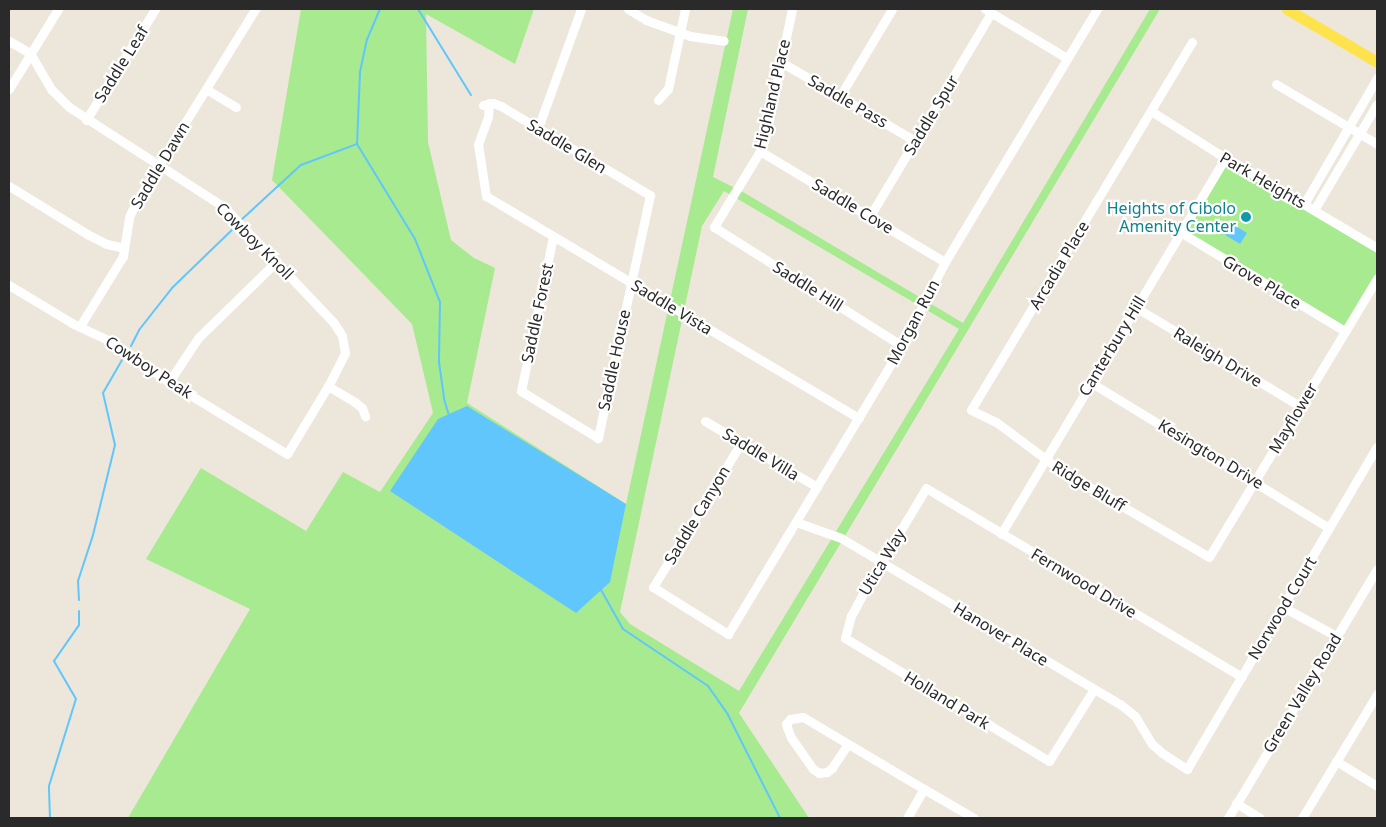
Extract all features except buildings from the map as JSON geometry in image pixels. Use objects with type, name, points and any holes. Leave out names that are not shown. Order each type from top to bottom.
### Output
[{"type":"main road","points":[[1287,9],[1377,62]]},
{"type":"street","points":[[9,89],[58,9]]},
{"type":"street","name":"Saddle Leaf","points":[[86,120],[155,9]]},
{"type":"street","name":"Saddle Dawn","points":[[80,326],[120,262],[132,209],[255,9]]},
{"type":"street","points":[[538,128],[581,9]]},
{"type":"street","points":[[628,9],[646,20],[680,32],[724,41]]},
{"type":"street","points":[[658,100],[668,88],[685,9]]},
{"type":"street","name":"Highland Place","points":[[714,227],[760,151],[792,9]]},
{"type":"street","points":[[840,96],[892,9]]},
{"type":"street","name":"Morgan Run","points":[[728,634],[902,346],[945,262],[1097,9]]},
{"type":"street","points":[[988,11],[1068,58]]},
{"type":"street","name":"Saddle Spur","points":[[870,216],[915,141],[988,11]]},
{"type":"street","name":"Cowboy Knoll","points":[[9,41],[30,53],[51,89],[69,108],[160,164],[224,207],[334,323],[342,336],[345,353],[328,386],[287,454]]},
{"type":"street","name":"Arcadia Place","points":[[971,410],[1192,42]]},
{"type":"street","name":"Saddle Pass","points":[[781,62],[915,141]]},
{"type":"street","points":[[1304,204],[1377,78]]},
{"type":"street","points":[[1276,84],[1377,144]]},
{"type":"street","points":[[206,89],[236,107]]},
{"type":"street","name":"Saddle Glen","points":[[486,196],[478,144],[488,117],[486,104],[497,104],[650,195]]},
{"type":"street","points":[[1314,210],[1377,104]]},
{"type":"street","name":"Park Heights","points":[[1151,111],[1224,158],[1377,248]]},
{"type":"street","name":"Saddle Cove","points":[[760,151],[945,262]]},
{"type":"street","name":"Canterbury Hill","points":[[1001,534],[1224,158]]},
{"type":"street","points":[[9,186],[87,234],[107,244],[124,248]]},
{"type":"street","name":"Saddle House","points":[[598,438],[650,195]]},
{"type":"street","name":"Saddle Vista","points":[[486,196],[859,418]]},
{"type":"street","name":"Saddle Hill","points":[[714,227],[902,346]]},
{"type":"street","name":"Grove Place","points":[[1180,232],[1345,331]]},
{"type":"street","name":"Saddle Forest","points":[[553,236],[521,391],[598,438]]},
{"type":"street","points":[[170,382],[198,338],[277,262]]},
{"type":"street","name":"Mayflower","points":[[1209,557],[1377,278]]},
{"type":"street","name":"Cowboy Peak","points":[[9,285],[108,340],[170,382],[287,454]]},
{"type":"street","name":"Raleigh Drive","points":[[1135,307],[1300,406]]},
{"type":"street","name":"Kesington Drive","points":[[1090,382],[1330,528]]},
{"type":"street","points":[[328,386],[355,402],[362,408],[365,416]]},
{"type":"street","name":"Ridge Bluff","points":[[971,410],[996,422],[1044,459],[1209,557]]},
{"type":"street","name":"Saddle Villa","points":[[705,421],[817,487]]},
{"type":"street","name":"Saddle Canyon","points":[[728,634],[653,587],[742,443]]},
{"type":"street","name":"Norwood Court","points":[[1187,769],[1377,447]]},
{"type":"street","name":"Fernwood Drive","points":[[926,488],[1242,677]]},
{"type":"street","name":"Utica Way","points":[[845,638],[854,609],[926,488]]},
{"type":"street","name":"Hanover Place","points":[[796,522],[838,536],[1120,704],[1135,716],[1152,744],[1162,754],[1187,769]]},
{"type":"street","name":"Green Valley Road","points":[[1232,816],[1236,803],[1377,569]]},
{"type":"street","points":[[1283,607],[1336,636]]},
{"type":"street","name":"Holland Park","points":[[845,638],[1049,761],[1094,689]]},
{"type":"street","points":[[1302,818],[1377,694]]},
{"type":"street","points":[[848,744],[832,768],[827,772],[819,772],[813,769],[791,738],[786,724],[790,719],[803,717],[974,818]]},
{"type":"street","points":[[1336,761],[1377,786]]},
{"type":"street","points":[[906,818],[924,788]]},
{"type":"street","points":[[1236,803],[1260,818]]},
{"type":"green space","points":[[301,9],[534,9],[515,64],[426,14],[428,142],[451,240],[474,258],[495,268],[467,403],[626,504],[733,9],[748,9],[713,177],[743,192],[963,323],[1150,9],[1160,9],[739,713],[809,818],[128,818],[250,609],[146,559],[201,468],[306,531],[343,472],[380,492],[433,413],[412,324],[272,180]],"holes":[[[724,191],[959,329],[739,691],[630,624],[620,612],[702,226]]]},
{"type":"green space","points":[[1225,158],[1377,248],[1377,278],[1345,331],[1180,232]]},
{"type":"water","points":[[1229,222],[1247,233],[1240,244],[1222,233]]},
{"type":"water","points":[[467,406],[626,504],[610,582],[576,613],[390,491],[438,419]]},
{"type":"waterway","points":[[380,9],[367,39],[360,73],[357,144],[415,239],[440,302],[439,362],[444,399],[449,415]]},
{"type":"waterway","points":[[418,9],[471,95]]},
{"type":"waterway","points":[[240,221],[301,165],[357,144]]},
{"type":"waterway","points":[[131,346],[139,330],[172,288],[237,225]]},
{"type":"waterway","points":[[79,600],[78,581],[93,535],[115,445],[103,393],[122,360]]},
{"type":"waterway","points":[[600,588],[623,629],[708,686],[728,715],[780,818]]},
{"type":"waterway","points":[[50,818],[49,786],[76,699],[54,661],[79,625],[79,611]]},
{"type":"place","name":"Heights of Cibolo Amenity Center","points":[[1246,217]]}]
